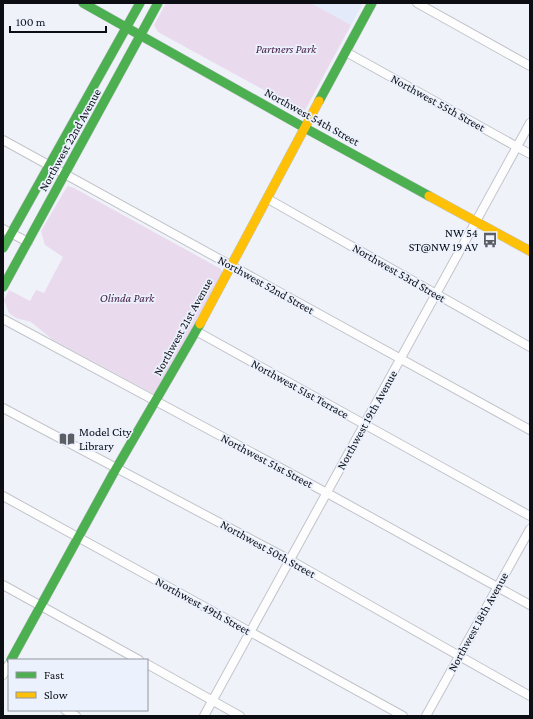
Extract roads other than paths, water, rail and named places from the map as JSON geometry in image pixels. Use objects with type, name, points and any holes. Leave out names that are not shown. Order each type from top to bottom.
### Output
[{"type":"main road","name":"Northwest 54th Street","points":[[83,3],[305,128],[530,251]]},
{"type":"main road","name":"Northwest 22nd Avenue","points":[[3,248],[7,231],[49,166],[140,3]]},
{"type":"main road","name":"Northwest 22nd Avenue","points":[[3,287],[158,3]]},
{"type":"main road","name":"Northwest 21st Avenue","points":[[12,659],[116,467],[196,331],[372,3]]},
{"type":"street","points":[[417,3],[530,66]]},
{"type":"street","name":"Northwest 55th Street","points":[[346,52],[530,154]]},
{"type":"street","name":"Northwest 19th Avenue","points":[[204,716],[530,123]]},
{"type":"street","name":"Northwest 52nd Street","points":[[3,140],[530,430]]},
{"type":"street","name":"Northwest 53rd Street","points":[[268,199],[530,347]]},
{"type":"street","points":[[7,231],[28,242]]},
{"type":"street","name":"Northwest 51st Street","points":[[3,319],[327,493],[530,605]]},
{"type":"street","name":"Northwest 51st Terrace","points":[[196,331],[530,516]]},
{"type":"street","name":"Northwest 50th Street","points":[[3,408],[290,560],[530,696]]},
{"type":"street","name":"Northwest 49th Street","points":[[3,496],[403,716]]},
{"type":"street","name":"Northwest 18th Avenue","points":[[426,716],[530,529]]},
{"type":"street","points":[[3,585],[137,659]]},
{"type":"street","points":[[148,665],[240,716]]},
{"type":"street","points":[[3,676],[8,666]]},
{"type":"street","points":[[67,711],[76,716]]},
{"type":"place","name":"NW 54 ST@NW 19 AV","points":[[490,240]]},
{"type":"place","name":"Model City Library","points":[[67,439]]},
{"type":"park label","name":"Partners Park","points":[[286,49]]},
{"type":"park label","name":"Olinda Park","points":[[127,298]]}]
